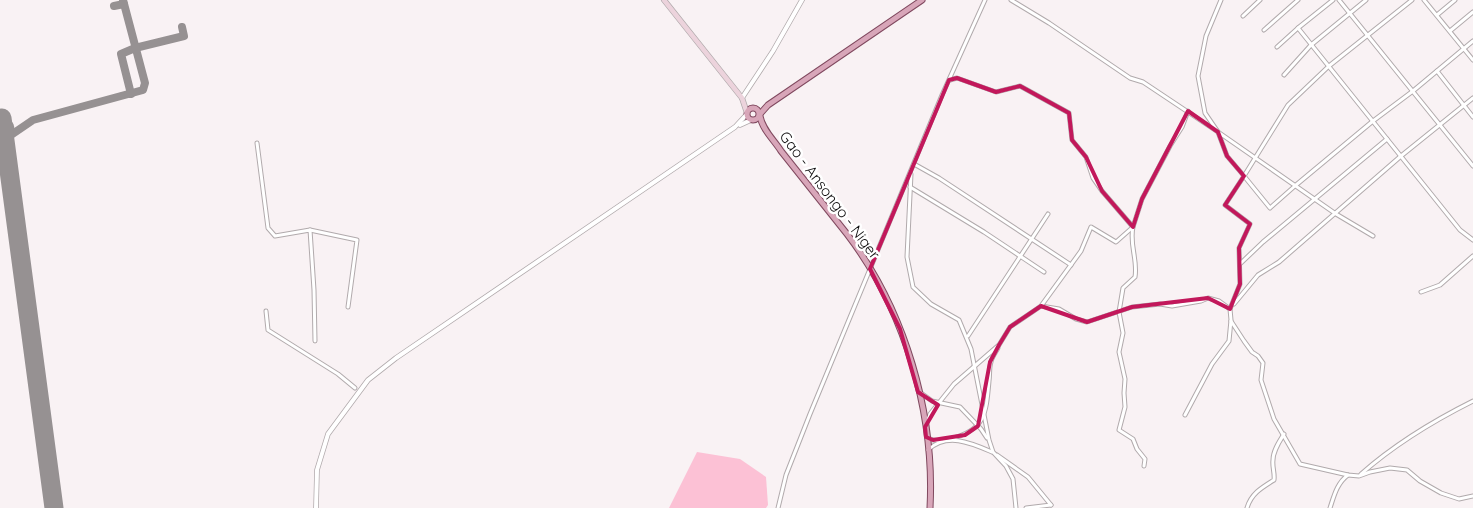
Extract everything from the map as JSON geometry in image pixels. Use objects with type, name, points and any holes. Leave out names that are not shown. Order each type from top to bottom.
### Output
[{"type":"main road","points":[[664,0],[742,100],[752,120],[764,128]]},
{"type":"main road","points":[[752,120],[757,119],[768,106],[922,0]]},
{"type":"main road","points":[[742,100],[754,108],[760,115],[764,128]]},
{"type":"main road","points":[[747,113],[754,108],[768,106]]},
{"type":"main road","name":"Gao - Ansongo - Niger","points":[[764,128],[848,236],[870,269],[900,329],[913,370],[925,427],[931,481],[930,508]]},
{"type":"street","points":[[742,100],[802,0]]},
{"type":"street","points":[[778,508],[786,475],[911,170],[985,0]]},
{"type":"street","points":[[1011,0],[1049,23],[1130,78],[1143,82],[1188,111],[1336,214],[1373,236]]},
{"type":"street","points":[[1221,0],[1206,36],[1198,76],[1205,112],[1218,132],[1226,156],[1270,208],[1373,121],[1413,91],[1473,41]]},
{"type":"street","points":[[1242,16],[1260,0]]},
{"type":"street","points":[[1264,30],[1298,0]]},
{"type":"street","points":[[1277,47],[1333,0]]},
{"type":"street","points":[[1339,0],[1348,14],[1369,36],[1473,166]]},
{"type":"street","points":[[1284,75],[1311,45],[1366,0]]},
{"type":"street","points":[[1185,415],[1212,364],[1229,341],[1231,307],[1240,284],[1241,263],[1239,248],[1250,224],[1226,205],[1288,105],[1329,66],[1412,0]]},
{"type":"street","points":[[1424,0],[1473,60]]},
{"type":"street","points":[[1437,15],[1455,0]]},
{"type":"street","points":[[1450,31],[1473,12]]},
{"type":"street","points":[[1298,28],[1460,230],[1473,240]]},
{"type":"street","points":[[1437,71],[1473,117]]},
{"type":"street","points":[[949,80],[957,78],[996,92],[1020,86],[1069,113],[1072,140],[1086,156],[1093,178],[1133,227]]},
{"type":"street","points":[[1231,307],[1258,275],[1279,262],[1401,156],[1473,98]]},
{"type":"street","points":[[1144,466],[1145,459],[1137,449],[1133,439],[1119,430],[1125,406],[1125,379],[1119,352],[1123,333],[1119,312],[1123,288],[1135,277],[1136,267],[1131,236],[1142,199],[1182,127],[1188,111]]},
{"type":"street","points":[[738,126],[747,113]]},
{"type":"street","points":[[316,508],[317,470],[328,434],[368,380],[411,348],[738,126],[752,120]]},
{"type":"street","points":[[1241,263],[1263,242],[1388,139]]},
{"type":"street","points":[[257,143],[268,228],[275,236],[310,230],[357,240],[348,307]]},
{"type":"street","points":[[914,164],[1071,265]]},
{"type":"street","points":[[911,170],[907,257],[913,287],[931,304],[959,320],[971,349],[988,440],[993,452],[1011,474],[1016,495],[1016,508]]},
{"type":"street","points":[[910,186],[1044,272]]},
{"type":"street","points":[[968,336],[1048,214]]},
{"type":"street","points":[[928,450],[942,441],[965,435],[978,426],[983,417],[989,383],[990,362],[1010,327],[1041,306],[1081,251],[1091,227],[1116,242],[1133,227]]},
{"type":"street","points":[[310,230],[315,340]]},
{"type":"street","points":[[1421,292],[1440,285],[1473,256]]},
{"type":"street","points":[[1041,306],[1059,309],[1076,319],[1087,322],[1132,307],[1160,304],[1172,306],[1208,298],[1220,301],[1231,307]]},
{"type":"street","points":[[266,311],[268,330],[338,374],[355,388]]},
{"type":"street","points":[[1231,320],[1244,342],[1258,356],[1262,363],[1261,380],[1274,419],[1300,464],[1359,476],[1390,468],[1407,470],[1420,481],[1441,493],[1459,499],[1473,496]]},
{"type":"street","points":[[925,427],[930,414],[954,384],[1000,345]]},
{"type":"street","points":[[918,392],[932,401],[960,407],[988,440]]},
{"type":"street","points":[[1359,476],[1433,421],[1473,401]]},
{"type":"street","points":[[1246,508],[1250,498],[1274,480],[1275,471],[1272,461],[1284,434]]},
{"type":"street","points":[[926,436],[933,440],[962,440],[993,452],[1028,477],[1051,505],[1026,508]]},
{"type":"street","points":[[1330,508],[1338,487],[1348,475]]},
{"type":"highlighted area","points":[[957,78],[996,92],[1020,86],[1069,113],[1072,140],[1086,157],[1102,191],[1133,227],[1142,199],[1188,111],[1218,132],[1227,156],[1244,176],[1225,205],[1250,224],[1239,248],[1240,284],[1230,309],[1208,298],[1132,307],[1087,322],[1041,306],[1010,327],[990,362],[978,426],[965,435],[933,440],[926,437],[925,427],[938,405],[918,392],[900,329],[870,269],[949,80]]},
{"type":"shaded area","points":[[697,452],[740,459],[766,477],[768,505],[766,508],[669,508]]},
{"type":"taxiway","points":[[7,150],[7,141],[11,135],[33,120],[143,90],[145,83],[123,0]]},
{"type":"taxiway","points":[[114,6],[124,4]]},
{"type":"taxiway","points":[[131,94],[121,54],[135,48],[184,36],[182,27]]},
{"type":"taxiway","points":[[0,119],[10,125],[9,138]]},
{"type":"taxiway","points":[[0,156],[9,166]]},
{"type":"runway","points":[[2,118],[54,508]]}]
